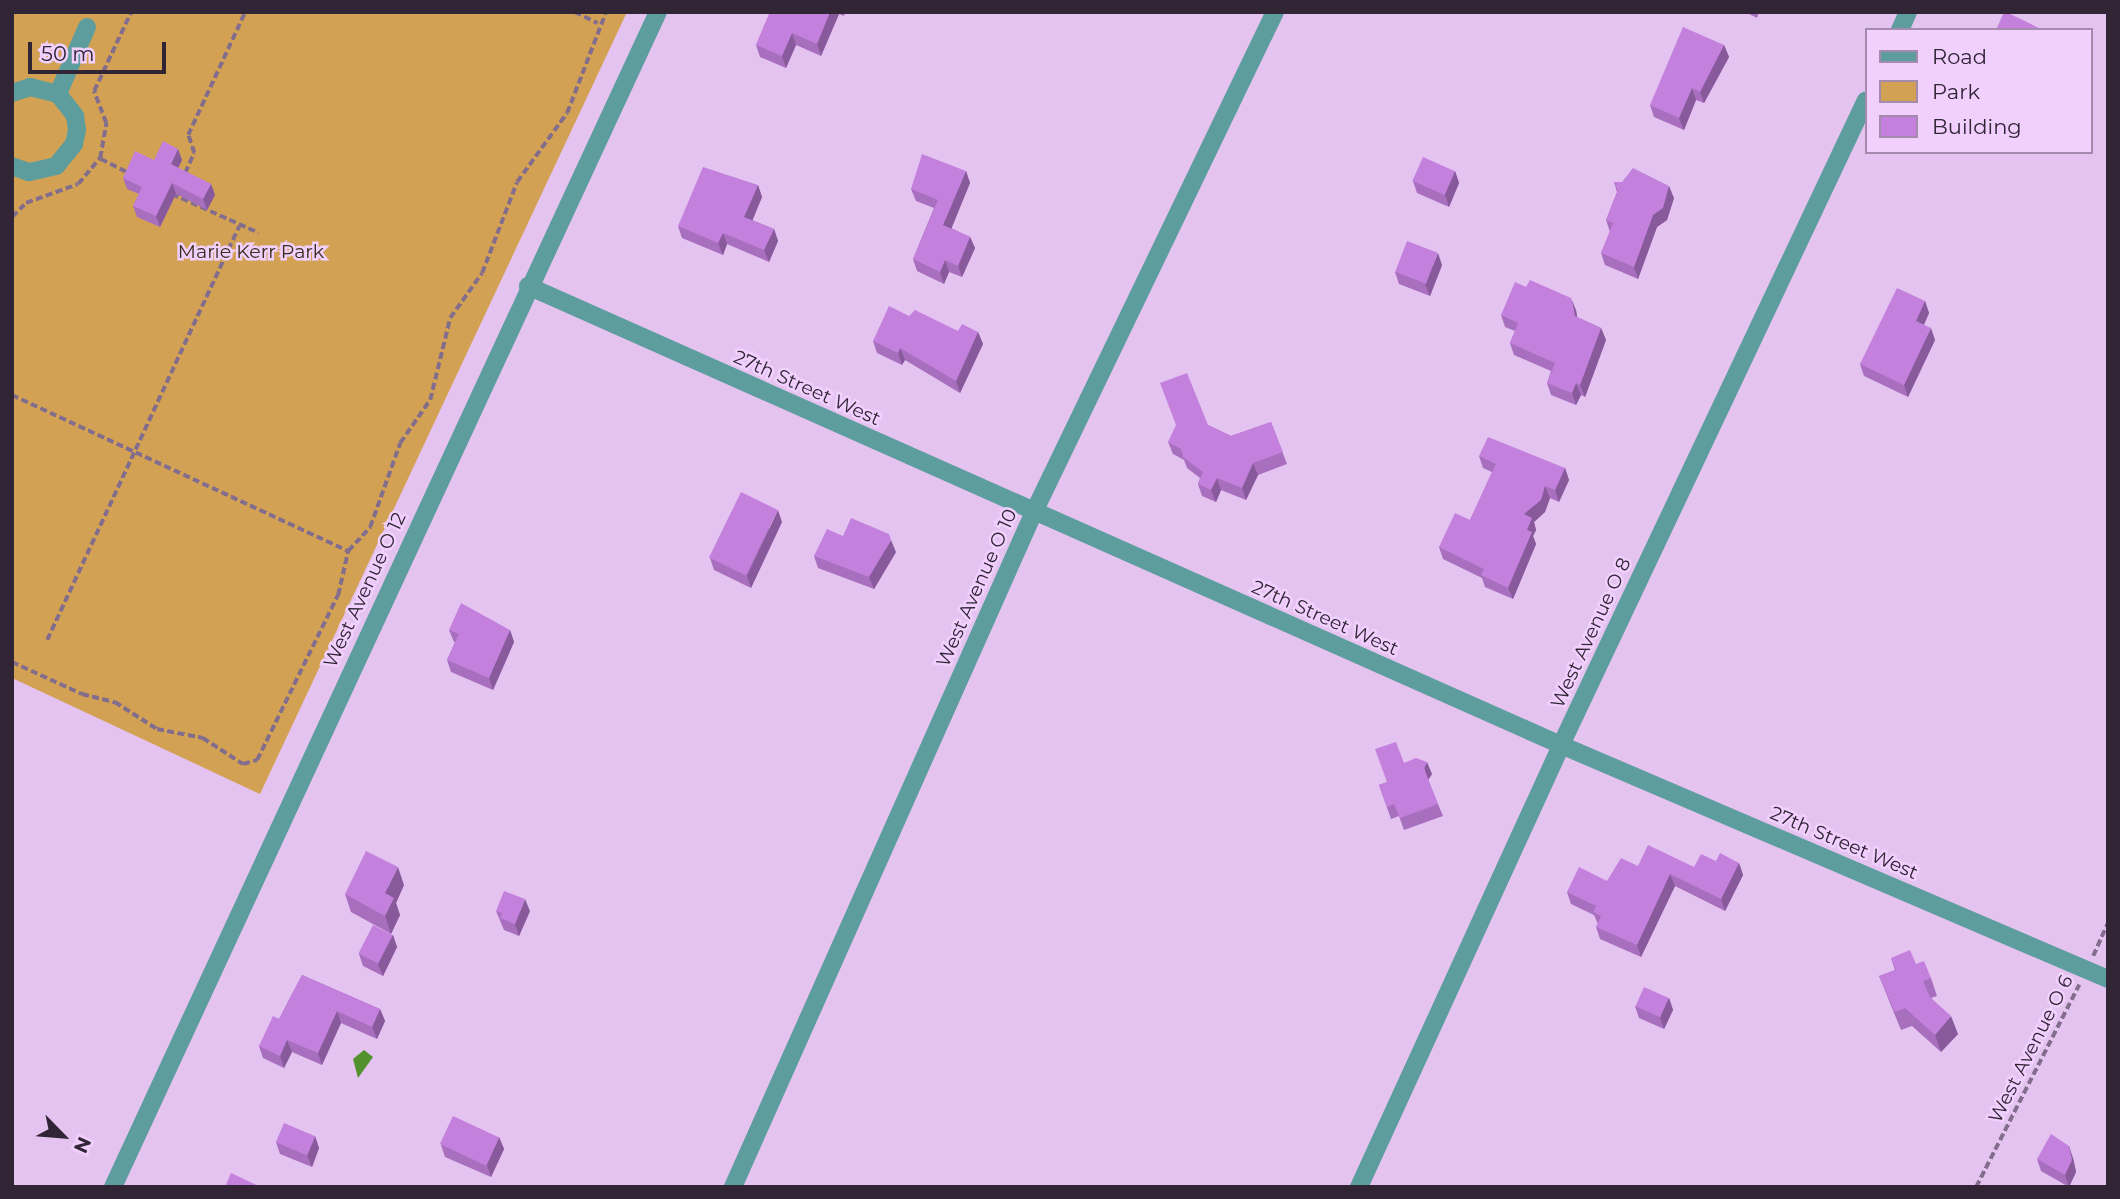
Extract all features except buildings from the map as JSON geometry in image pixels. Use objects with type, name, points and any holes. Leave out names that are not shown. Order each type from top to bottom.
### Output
[{"type":"street","name":"West Avenue O 12","points":[[113,1187],[528,286],[658,12]]},
{"type":"street","name":"West Avenue O 10","points":[[733,1187],[1034,512],[1275,12]]},
{"type":"street","points":[[1901,28],[1908,12]]},
{"type":"street","points":[[58,94],[87,27]]},
{"type":"street","points":[[12,93],[30,86],[58,94],[76,123],[74,144],[67,156],[44,171],[12,166]]},
{"type":"street","name":"West Avenue O 8","points":[[1359,1187],[1561,745],[1864,104]]},
{"type":"street","name":"27th Street West","points":[[528,286],[1561,745],[2108,979]]},
{"type":"path","points":[[175,196],[194,153],[188,135],[245,12]]},
{"type":"path","points":[[575,12],[599,23]]},
{"type":"path","points":[[12,662],[92,698],[115,702],[157,729],[202,738],[248,765],[263,754],[276,716],[342,584],[348,551],[376,515],[400,443],[435,387],[450,318],[482,273],[517,182],[566,113],[599,23],[606,12]]},
{"type":"path","points":[[100,158],[133,175]]},
{"type":"path","points":[[167,192],[259,233]]},
{"type":"path","points":[[47,640],[239,226]]},
{"type":"path","points":[[12,395],[348,551]]},
{"type":"path","name":"West Avenue O 6","points":[[1976,1187],[2087,970],[2108,923]]},
{"type":"green space","name":"Marie Kerr Park","points":[[12,12],[627,12],[260,794],[12,678]]},
{"type":"shaded area","points":[[364,1050],[373,1057],[358,1078],[353,1059]]}]
